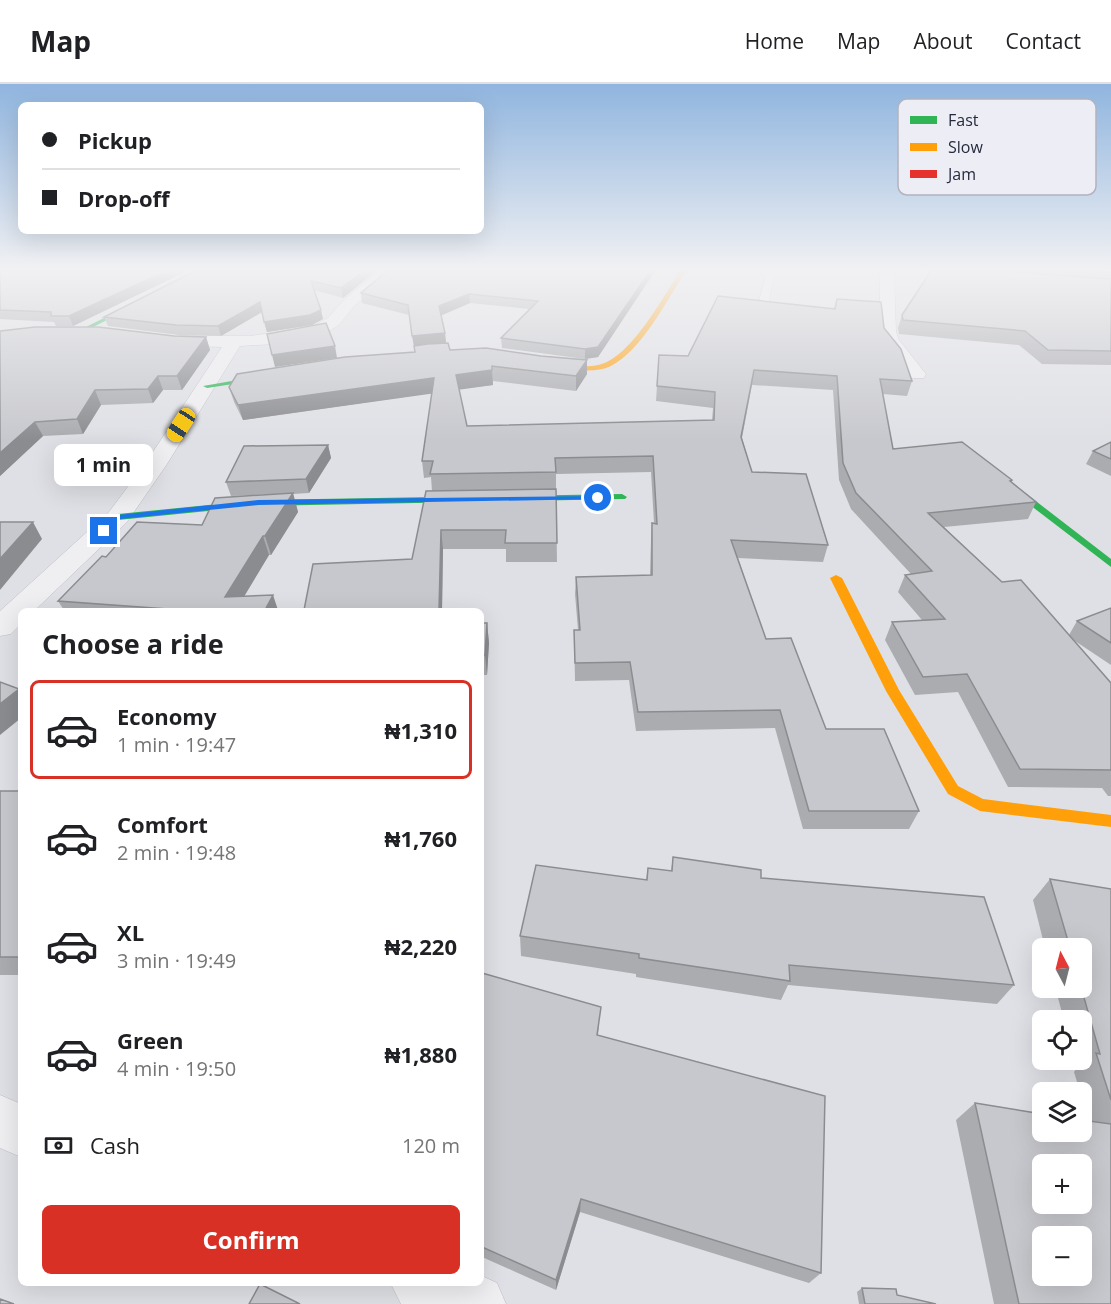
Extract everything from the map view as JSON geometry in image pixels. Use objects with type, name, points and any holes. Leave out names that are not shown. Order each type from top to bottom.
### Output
[{"type":"street","points":[[71,333],[82,328]]},
{"type":"street","points":[[144,339],[232,343],[286,337],[324,328]]},
{"type":"street","points":[[524,359],[585,367],[609,364],[636,339],[644,328]]},
{"type":"street","points":[[888,328],[891,341],[917,374]]},
{"type":"street","points":[[71,333],[113,335]]},
{"type":"street","points":[[20,608],[118,517],[207,386],[232,343]]},
{"type":"street","points":[[207,386],[287,373]]},
{"type":"street","points":[[992,471],[1111,564]]},
{"type":"street","points":[[118,517],[258,502],[622,497]]},
{"type":"street","points":[[836,578],[893,691],[953,790],[980,805],[1111,821]]},
{"type":"street","points":[[0,627],[18,610]]},
{"type":"street","points":[[0,1120],[18,1129]]},
{"type":"street","points":[[429,1286],[476,1304]]},
{"type":"building","points":[[27,328],[106,328],[174,336],[206,337],[177,376],[158,376],[148,389],[95,390],[77,419],[35,422],[0,453],[0,331]]},
{"type":"building","points":[[300,328],[328,328],[335,346],[272,355],[267,334]]},
{"type":"building","points":[[411,328],[444,328],[445,333],[412,336]]},
{"type":"building","points":[[511,328],[611,328],[598,347],[585,349],[501,338]]},
{"type":"building","points":[[702,328],[884,328],[901,349],[912,381],[880,379],[893,449],[962,442],[1012,480],[1010,481],[1036,502],[928,513],[1002,582],[1021,580],[1111,683],[1111,770],[1020,769],[967,674],[923,677],[892,622],[945,619],[905,575],[932,571],[856,493],[843,463],[837,376],[754,370],[741,437],[752,472],[806,474],[828,545],[731,540],[766,639],[791,638],[826,729],[884,729],[919,811],[809,811],[780,710],[638,712],[630,662],[575,663],[574,630],[580,630],[576,577],[652,575],[652,523],[657,524],[653,456],[555,458],[556,472],[430,474],[433,461],[422,461],[434,378],[238,405],[229,387],[237,374],[345,357],[415,352],[414,346],[448,343],[450,350],[486,348],[587,360],[576,376],[492,366],[492,370],[456,375],[467,426],[714,420],[715,392],[657,386],[659,355],[688,356]]},
{"type":"building","points":[[991,328],[1111,328],[1111,351],[1048,350],[1025,331]]},
{"type":"building","points":[[1111,442],[1111,459],[1093,451]]},
{"type":"building","points":[[328,445],[306,479],[226,482],[244,446]]},
{"type":"building","points":[[556,489],[557,543],[505,543],[506,530],[441,530],[439,608],[304,608],[313,564],[412,559],[426,491]]},
{"type":"building","points":[[293,493],[225,597],[273,595],[266,608],[154,608],[58,601],[102,556],[106,557],[137,522],[202,525],[215,498]]},
{"type":"building","points":[[0,522],[33,522],[0,559]]},
{"type":"building","points":[[1111,608],[1111,643],[1077,621]]},
{"type":"building","points":[[484,623],[487,623],[485,655]]},
{"type":"building","points":[[0,682],[18,689],[18,690],[0,704]]},
{"type":"building","points":[[0,791],[18,791],[18,957],[0,957]]},
{"type":"building","points":[[673,857],[761,870],[761,878],[984,897],[1014,985],[789,965],[790,981],[639,958],[639,954],[520,936],[536,865],[647,880],[648,868],[672,871]]},
{"type":"building","points":[[1050,879],[1111,889],[1111,1100],[1096,1053],[1100,1054],[1092,1026],[1092,1010],[1088,1010],[1084,998],[1092,998],[1092,938],[1067,938]]},
{"type":"building","points":[[484,974],[601,1007],[597,1035],[825,1096],[821,1273],[581,1199],[556,1280],[484,1248]]},
{"type":"building","points":[[975,1103],[1032,1112],[1032,1142],[1092,1142],[1092,1121],[1111,1124],[1111,1304],[1019,1304]]},
{"type":"building","points":[[259,1286],[264,1286],[300,1304],[249,1304]]},
{"type":"building","points":[[862,1288],[896,1289],[897,1295],[936,1304],[865,1304]]},
{"type":"building","points":[[0,1299],[14,1304],[0,1304]]},
{"type":"traffic: fast","points":[[77,333],[87,328]]},
{"type":"traffic: fast","points":[[207,386],[277,375]]},
{"type":"traffic: fast","points":[[999,477],[1111,564]]},
{"type":"traffic: fast","points":[[118,517],[258,503],[622,497]]},
{"type":"traffic: slow","points":[[542,361],[574,367],[591,368],[607,365],[628,349],[645,328]]},
{"type":"traffic: slow","points":[[836,578],[893,691],[953,790],[980,805],[1111,821]]},
{"type":"route","points":[[104,531],[118,517],[258,502],[598,498]]}]
